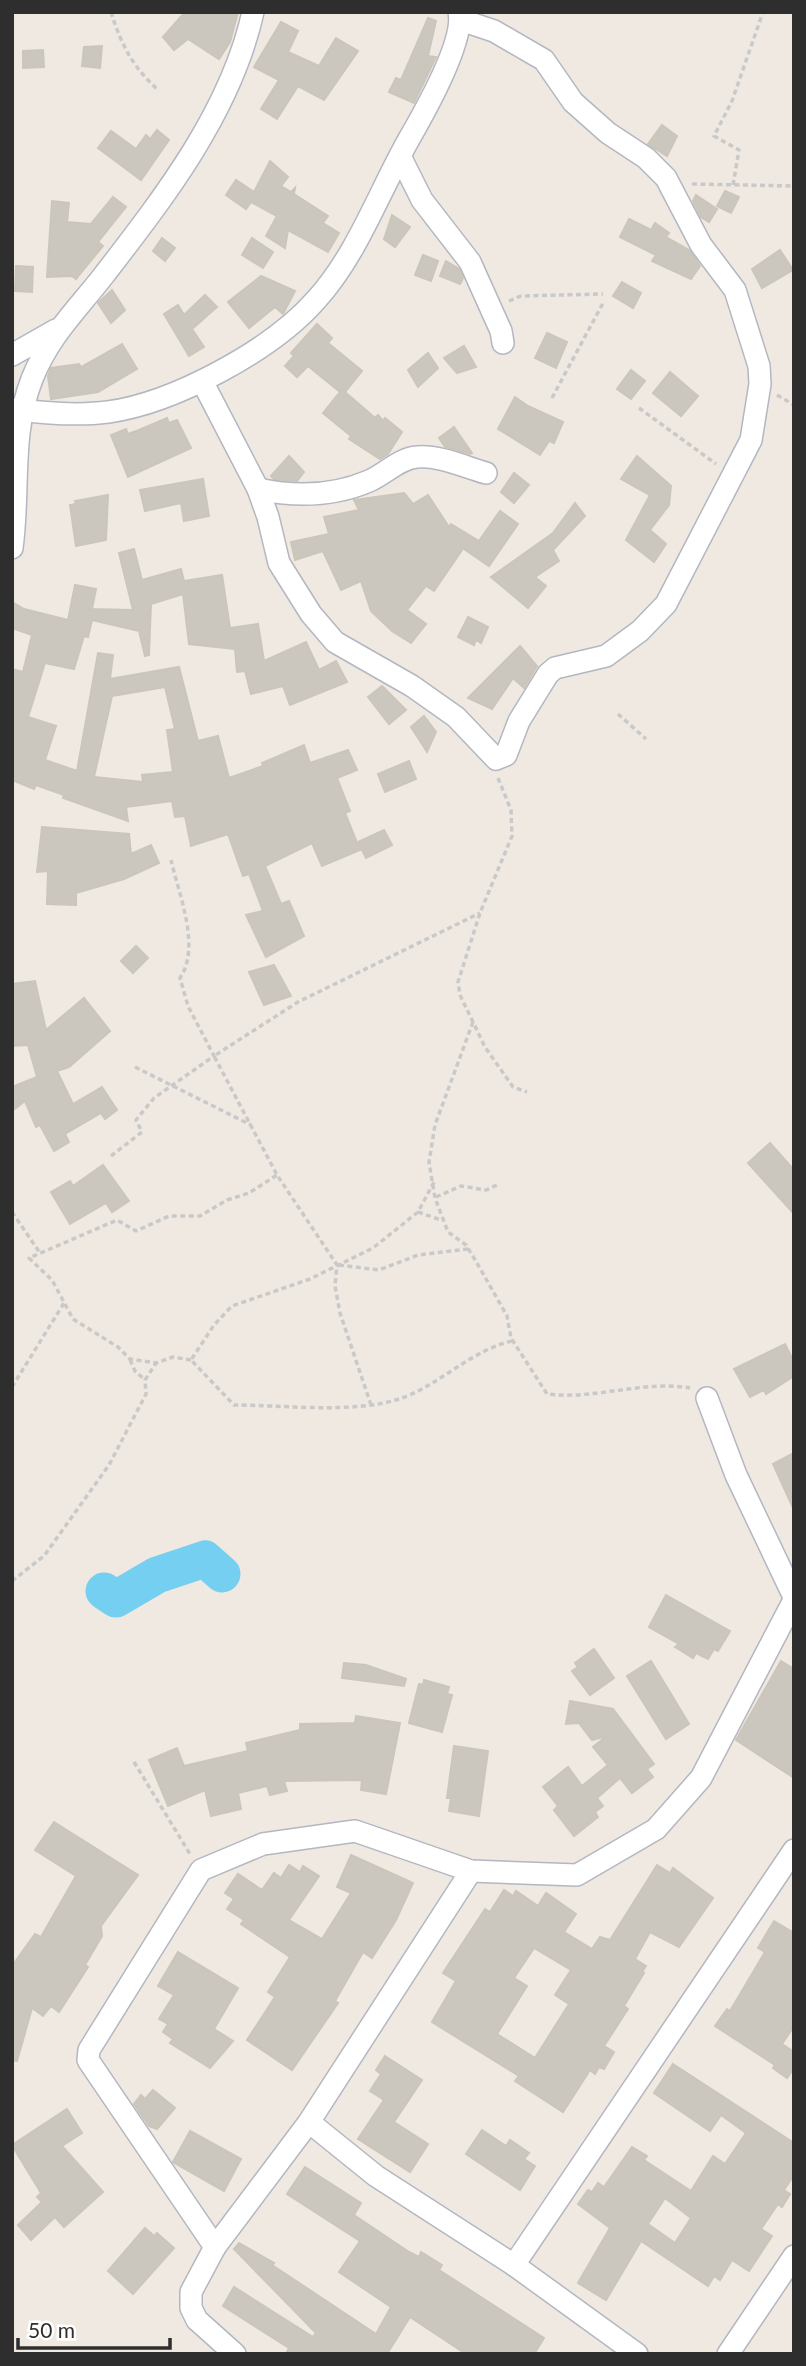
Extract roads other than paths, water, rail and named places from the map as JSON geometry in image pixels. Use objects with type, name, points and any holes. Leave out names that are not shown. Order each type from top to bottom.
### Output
[{"type":"street","points":[[12,548],[17,410],[56,331],[131,240],[210,122],[238,65],[253,12]]},
{"type":"street","points":[[17,410],[108,412],[151,401],[202,381],[263,344],[316,300],[359,234],[449,60],[460,16],[494,31],[544,60],[572,102],[608,133],[646,158],[666,178],[701,245],[735,290],[759,366],[760,384],[751,440],[666,604],[640,631],[606,656],[555,668],[519,721],[502,759],[491,756],[482,742],[456,717],[412,686],[335,642],[311,614],[279,563],[258,489],[202,381]]},
{"type":"street","points":[[400,156],[422,200],[470,262],[503,343]]},
{"type":"street","points":[[12,355],[56,331]]},
{"type":"street","points":[[258,489],[297,495],[320,494],[369,481],[417,457],[433,458],[486,473]]},
{"type":"street","points":[[215,2247],[88,2060],[89,2050],[201,1870],[263,1844],[355,1831],[471,1871],[577,1875],[656,1829],[701,1778],[794,1599],[736,1475],[707,1398]]},
{"type":"street","points":[[514,2265],[794,1850]]},
{"type":"street","points":[[226,2351],[197,2320],[191,2308],[191,2292],[215,2247],[309,2122],[471,1871]]},
{"type":"street","points":[[309,2122],[376,2176],[514,2265],[637,2354]]},
{"type":"street","points":[[728,2354],[794,2256]]},
{"type":"waterway","points":[[104,1591],[116,1599],[157,1575],[205,1559],[222,1574]]}]
